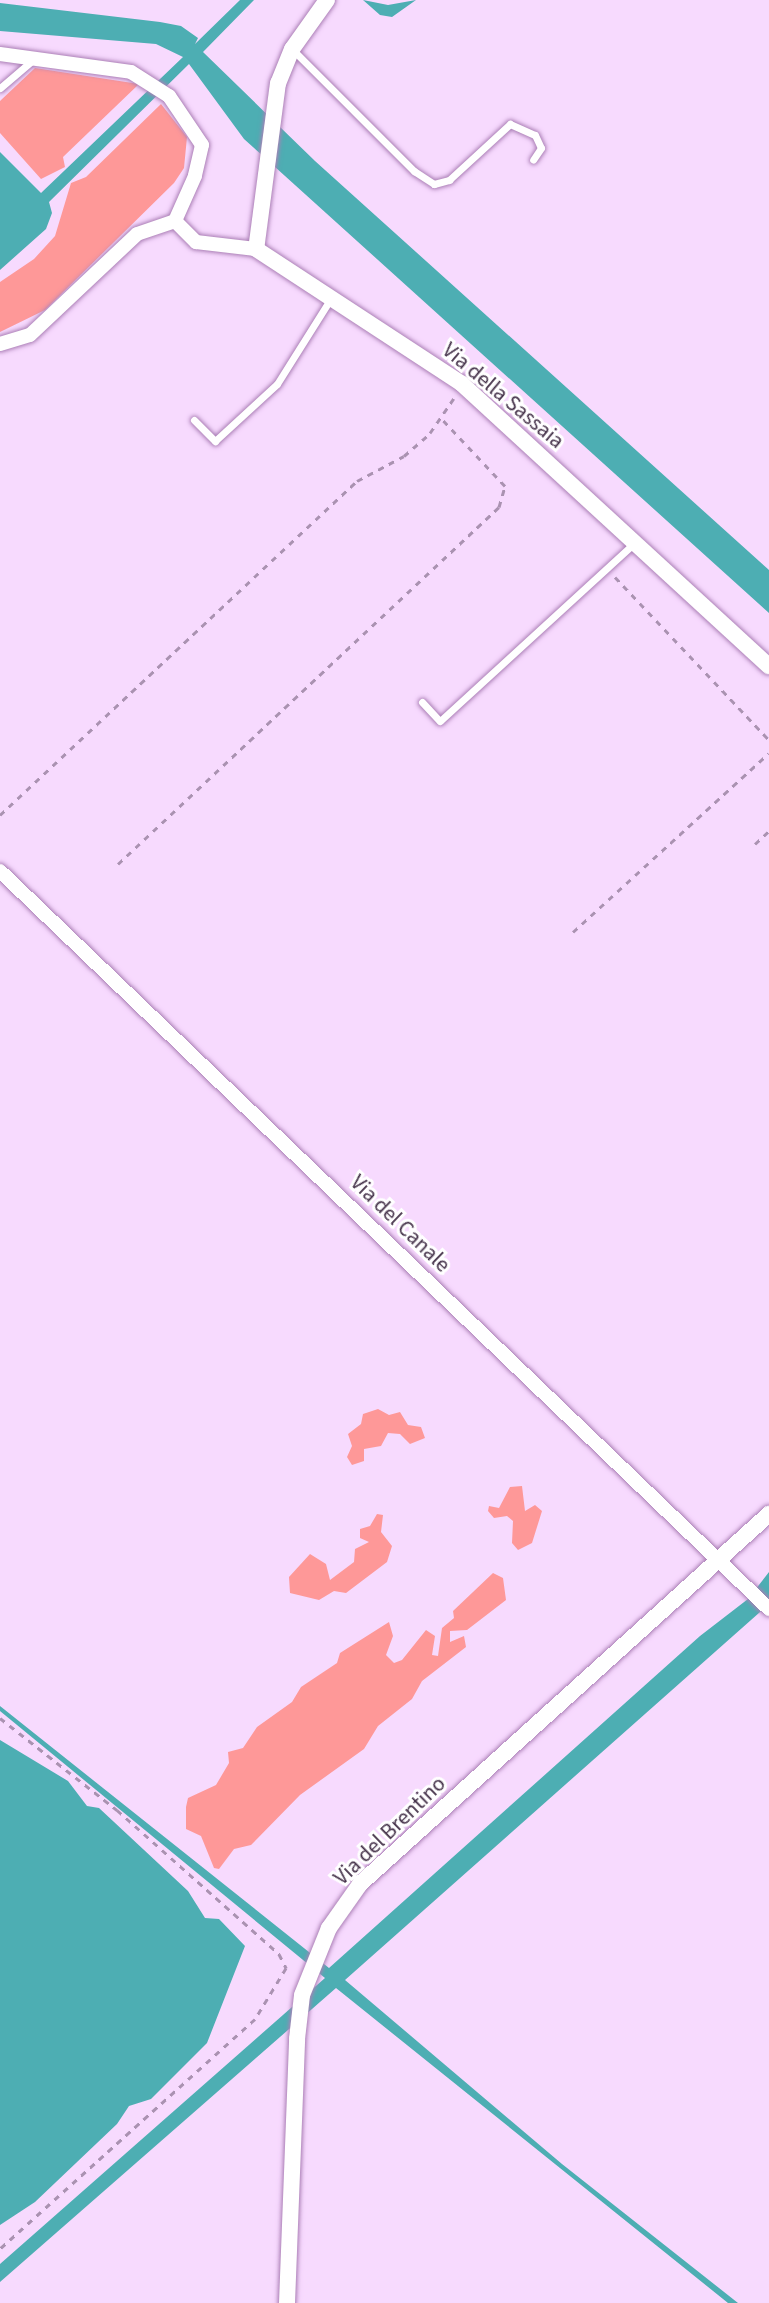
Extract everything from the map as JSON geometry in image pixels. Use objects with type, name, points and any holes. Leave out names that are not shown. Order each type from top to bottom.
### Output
[{"type":"street","points":[[256,249],[278,83],[292,49],[327,0]]},
{"type":"street","points":[[0,54],[36,57],[151,80],[169,96],[202,145],[195,176],[175,221],[137,234],[30,335],[0,344]]},
{"type":"street","name":"Via della Sassaia","points":[[175,221],[196,242],[256,249],[462,384],[769,666]]},
{"type":"street","name":"Via del Canale","points":[[0,871],[769,1609]]},
{"type":"street","name":"Via del Brentino","points":[[287,2303],[297,2039],[302,1995],[329,1928],[360,1884],[769,1514]]},
{"type":"lane","points":[[292,49],[414,171],[434,184],[449,180],[510,124],[535,135],[541,148],[533,160]]},
{"type":"lane","points":[[0,88],[36,57]]},
{"type":"lane","points":[[194,420],[215,441],[277,384],[332,296]]},
{"type":"lane","points":[[422,702],[440,721],[636,541]]},
{"type":"path","points":[[0,815],[357,481],[404,456],[441,418],[462,384]]},
{"type":"path","points":[[118,864],[499,507],[507,494],[505,486],[441,418]]},
{"type":"path","points":[[607,569],[769,740]]},
{"type":"path","points":[[573,932],[769,753]]},
{"type":"path","points":[[755,844],[769,831]]},
{"type":"path","points":[[0,1718],[117,1810],[279,1954],[286,1968],[255,2019],[0,2249]]},
{"type":"shaded area","points":[[240,0],[254,0],[203,52],[315,161],[769,570],[769,613],[244,139],[189,64],[49,202],[52,213],[46,229],[0,270],[0,152],[41,193],[183,57],[156,44],[0,31],[0,3],[181,26],[198,38],[195,44]]},
{"type":"shaded area","points":[[363,0],[388,5],[416,0],[392,17],[380,15]]},
{"type":"shaded area","points":[[35,68],[139,84],[63,157],[65,167],[41,179],[0,133],[0,101]]},
{"type":"shaded area","points":[[161,104],[187,137],[184,168],[174,183],[45,310],[0,332],[0,282],[34,259],[55,236],[71,183],[86,177]]},
{"type":"shaded area","points":[[378,1409],[389,1415],[400,1412],[408,1425],[421,1427],[425,1438],[410,1444],[400,1434],[388,1433],[381,1446],[364,1449],[364,1461],[352,1465],[347,1457],[352,1446],[348,1434],[361,1424],[363,1414]]},
{"type":"shaded area","points":[[522,1486],[525,1511],[535,1505],[542,1511],[532,1543],[518,1550],[512,1543],[513,1521],[507,1516],[494,1518],[488,1511],[489,1506],[499,1508],[510,1487]]},
{"type":"shaded area","points":[[377,1514],[383,1515],[381,1532],[392,1546],[387,1562],[346,1593],[334,1591],[319,1600],[290,1593],[289,1577],[310,1554],[326,1564],[330,1580],[354,1562],[355,1549],[369,1542],[360,1538],[360,1529],[370,1526]]},
{"type":"shaded area","points":[[769,1572],[769,1604],[345,1980],[562,2164],[738,2303],[728,2303],[336,1988],[0,2282],[0,2264],[325,1978],[0,1711],[0,1706],[329,1968],[700,1636],[748,1599]]},
{"type":"shaded area","points":[[493,1573],[503,1578],[506,1600],[467,1630],[450,1631],[450,1642],[464,1636],[466,1647],[422,1681],[412,1699],[378,1726],[364,1749],[300,1795],[251,1845],[234,1849],[219,1869],[214,1868],[201,1836],[186,1829],[186,1807],[188,1798],[216,1785],[229,1763],[228,1752],[243,1748],[257,1727],[292,1702],[301,1687],[337,1663],[340,1653],[389,1622],[393,1636],[386,1655],[394,1663],[402,1660],[426,1630],[435,1636],[432,1655],[438,1656],[442,1628],[454,1618],[453,1611]]},
{"type":"shaded area","points":[[0,1740],[68,1781],[87,1806],[99,1808],[188,1891],[205,1918],[219,1919],[245,1946],[207,2043],[151,2099],[129,2106],[117,2124],[35,2202],[0,2225]]}]
